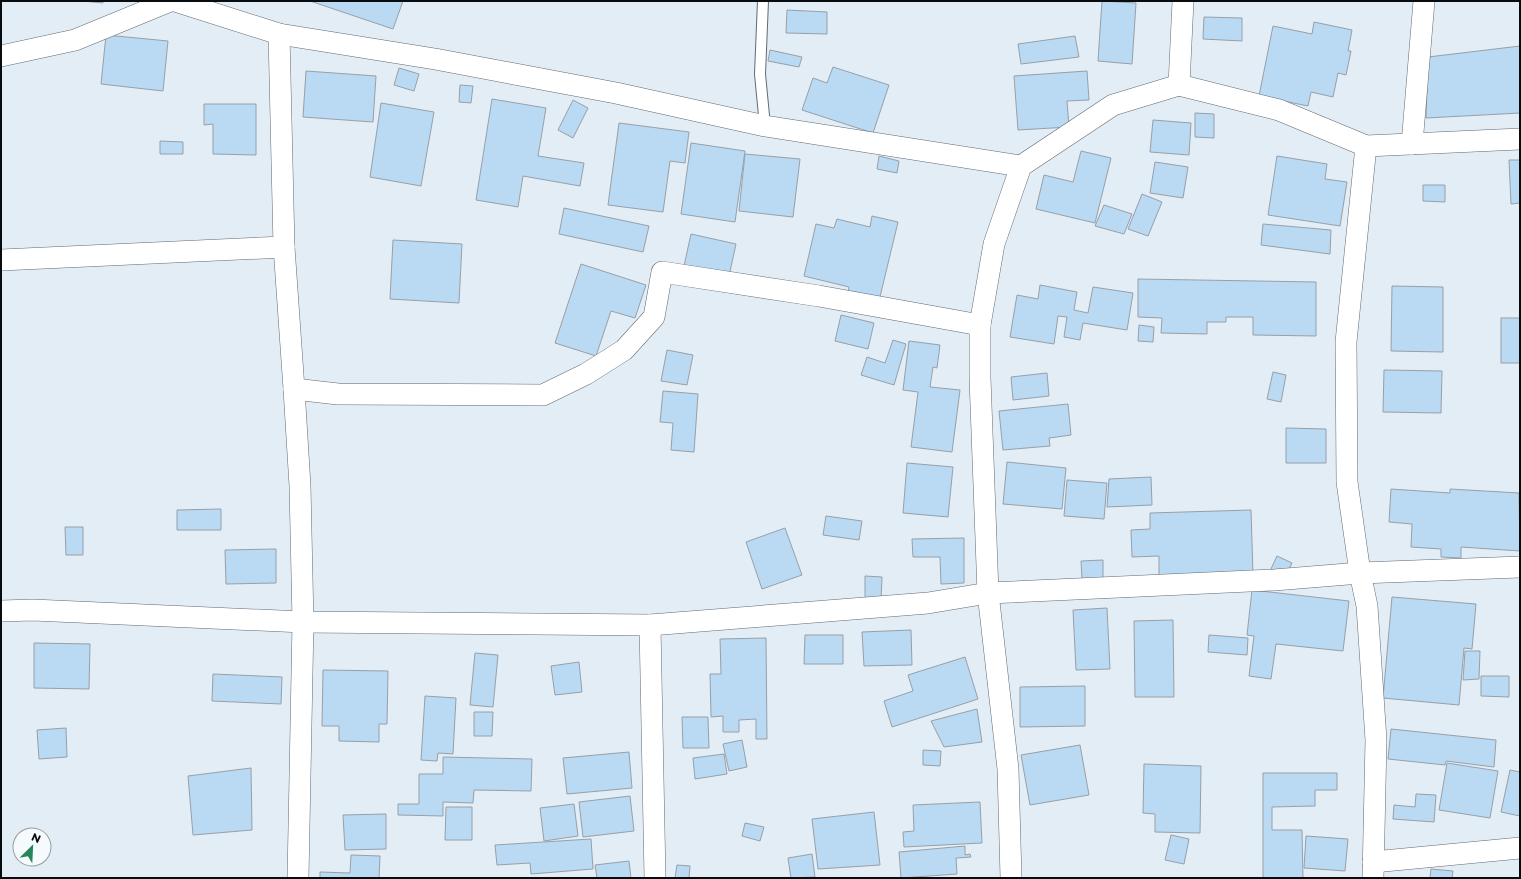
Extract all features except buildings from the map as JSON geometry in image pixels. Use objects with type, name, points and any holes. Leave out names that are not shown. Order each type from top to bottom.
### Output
[{"type":"street","points":[[1,56],[75,40],[170,1]]},
{"type":"street","points":[[175,1],[279,34],[435,59],[616,93],[765,126],[1021,166]]},
{"type":"street","points":[[1179,85],[1183,1]]},
{"type":"street","points":[[1412,144],[1424,1]]},
{"type":"street","points":[[279,34],[284,247],[300,486],[303,622],[298,878]]},
{"type":"street","points":[[1011,878],[1008,769],[988,593],[980,378],[980,325],[994,244],[1021,166],[1113,106],[1179,85],[1279,110],[1366,146],[1520,139]]},
{"type":"street","points":[[1366,146],[1346,342],[1347,482],[1360,573],[1367,606],[1376,740],[1373,870],[1520,848]]},
{"type":"street","points":[[1,260],[284,247]]},
{"type":"street","points":[[294,389],[338,394],[543,395],[586,374],[624,350],[654,317],[662,272],[819,296],[980,325]]},
{"type":"street","points":[[1,611],[33,610],[303,622],[650,625],[928,602],[988,593],[1274,580],[1360,573],[1520,567]]},
{"type":"street","points":[[650,625],[655,878]]},
{"type":"lane","points":[[763,1],[760,74],[765,126]]}]
